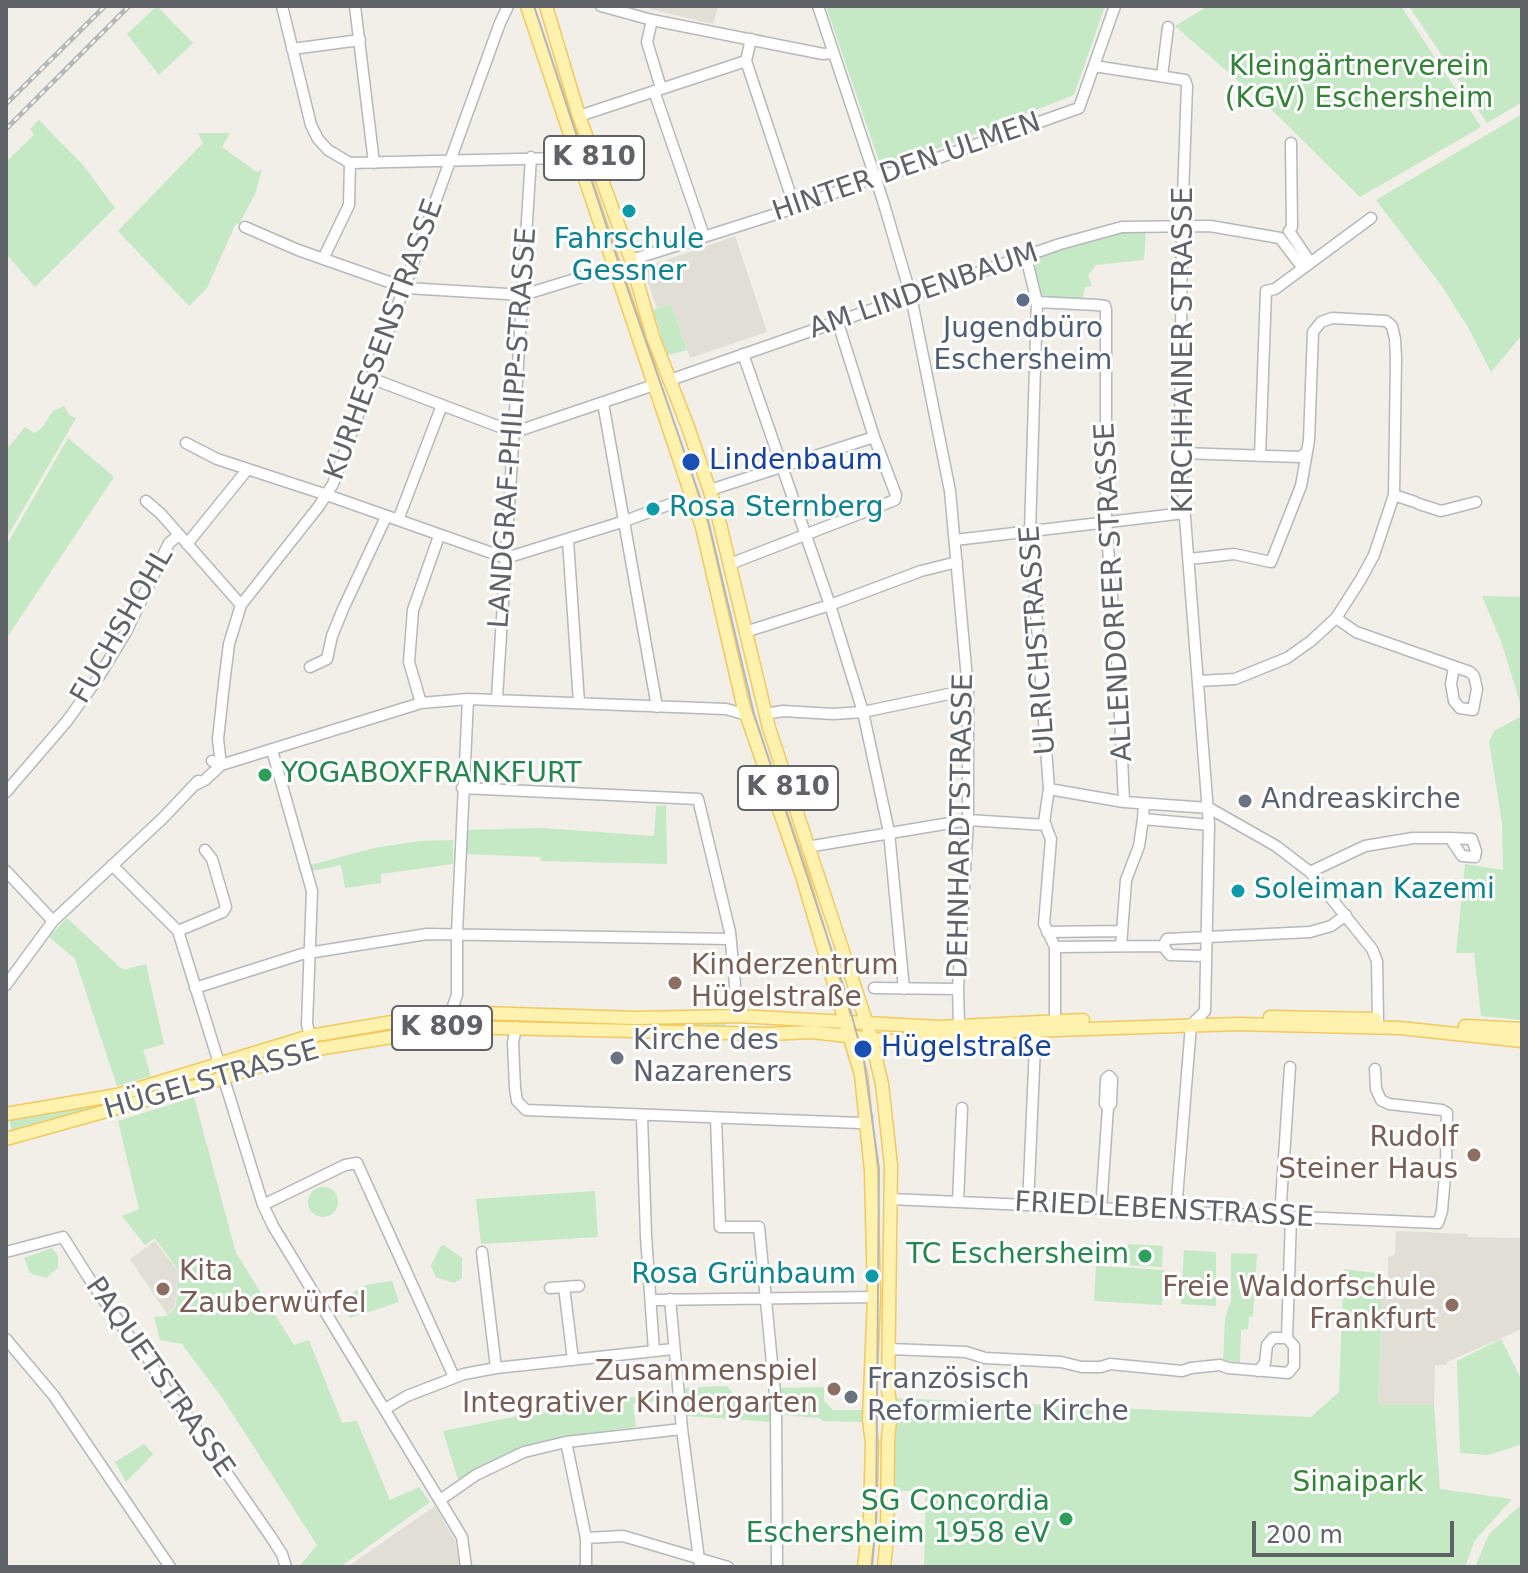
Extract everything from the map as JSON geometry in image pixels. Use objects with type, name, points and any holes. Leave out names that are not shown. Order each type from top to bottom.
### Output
[{"type":"main road","name":"K 810","points":[[546,6],[579,116],[637,278],[653,337],[710,490],[765,714],[861,1007],[857,1032],[873,1203],[874,1297],[869,1420],[872,1443],[870,1517],[864,1567]]},
{"type":"main road","name":"K 810","points":[[528,9],[692,496],[718,585],[747,715],[857,1032],[882,1084],[891,1165],[888,1389],[891,1412],[884,1567]]},
{"type":"main road","points":[[614,267],[627,269],[637,278]]},
{"type":"main road","points":[[656,390],[669,376]]},
{"type":"main road","name":"HÜGELSTRASSE","points":[[6,1114],[117,1095],[305,1051],[364,1034],[381,1025],[451,1012],[636,1018],[738,1016],[900,1041],[1036,1026],[1055,1021],[1378,1020],[1522,1029]]},
{"type":"main road","points":[[722,1032],[733,1028],[738,1016]]},
{"type":"main road","points":[[749,1034],[746,1023],[756,1019]]},
{"type":"main road","name":"HÜGELSTRASSE","points":[[6,1139],[220,1071],[310,1036],[364,1034],[381,1038],[453,1027],[749,1034],[857,1032],[959,1025],[1036,1026],[1202,1019],[1428,1030],[1522,1041]]},
{"type":"main road","points":[[1356,1027],[1378,1020]]},
{"type":"main road","points":[[381,1025],[381,1038]]},
{"type":"main road","points":[[882,1084],[886,1054],[900,1041]]},
{"type":"street","points":[[282,6],[304,101],[318,139],[328,150],[350,163],[561,158],[575,153]]},
{"type":"street","points":[[355,6],[374,163]]},
{"type":"street","points":[[601,6],[652,20],[823,54],[833,53]]},
{"type":"street","name":"DEHNHARDTSTRASSE","points":[[818,6],[911,296],[950,491],[968,690],[968,820],[958,989],[959,1025]]},
{"type":"street","name":"HINTER DEN ULMEN","points":[[631,260],[795,208],[875,177],[907,169],[1079,108],[1115,6]]},
{"type":"street","name":"KURHESSENSTRASSE","points":[[218,761],[229,644],[241,605],[327,495],[373,379],[506,7],[528,9]]},
{"type":"street","points":[[652,20],[647,42],[658,90],[704,236]]},
{"type":"street","points":[[1094,66],[1162,76],[1168,27]]},
{"type":"street","points":[[751,39],[746,61],[795,208]]},
{"type":"street","points":[[292,49],[360,40]]},
{"type":"street","points":[[579,116],[746,61]]},
{"type":"street","name":"KIRCHHAINER STRASSE","points":[[1162,76],[1185,80],[1187,86],[1180,453],[1209,808],[1202,1019],[1176,1211]]},
{"type":"street","points":[[1291,143],[1292,227],[1284,235],[1306,264]]},
{"type":"street","name":"LANDGRAF-PHILIPP-STRASSE","points":[[497,698],[531,157]]},
{"type":"street","points":[[323,259],[349,205],[350,163]]},
{"type":"street","points":[[1260,456],[1266,291],[1275,289],[1371,218]]},
{"type":"street","name":"AM LINDENBAUM","points":[[669,376],[838,323],[1060,244],[1122,227],[1182,224],[1284,235]]},
{"type":"street","points":[[245,227],[406,288],[523,295],[614,267]]},
{"type":"street","name":"ULRICHSTRASSE","points":[[1026,257],[1037,302],[1030,531],[1049,789],[1046,825],[1051,839],[1044,924],[1055,947],[1055,1021]]},
{"type":"street","name":"ALLENDORFER STRASSE","points":[[1037,302],[1097,305],[1105,306],[1106,310],[1106,522],[1118,671],[1124,802]]},
{"type":"street","points":[[1189,559],[1234,554],[1271,562],[1298,497],[1309,440],[1313,332],[1321,322],[1332,318],[1386,321],[1392,326],[1395,339],[1394,495],[1374,555],[1336,618],[1311,641],[1287,658],[1235,679],[1199,681]]},
{"type":"street","points":[[730,564],[895,500],[896,495],[838,323]]},
{"type":"street","points":[[743,354],[830,605],[863,712],[889,832],[904,989]]},
{"type":"street","points":[[373,379],[508,430],[656,390]]},
{"type":"street","points":[[603,403],[657,707]]},
{"type":"street","points":[[398,520],[442,405]]},
{"type":"street","points":[[710,490],[874,437]]},
{"type":"street","points":[[186,443],[247,470],[506,558],[625,521],[692,496]]},
{"type":"street","points":[[1180,453],[1304,454]]},
{"type":"street","points":[[187,544],[247,470]]},
{"type":"street","points":[[1394,495],[1441,511],[1476,502]]},
{"type":"street","points":[[146,501],[241,605]]},
{"type":"street","points":[[955,540],[1185,513]]},
{"type":"street","points":[[310,667],[327,659],[337,622],[386,517]]},
{"type":"street","name":"FUCHSHOHL","points":[[6,792],[67,721],[98,678],[126,632],[169,543],[179,535]]},
{"type":"street","points":[[421,703],[409,662],[413,610],[439,536]]},
{"type":"street","points":[[568,540],[579,703]]},
{"type":"street","points":[[745,632],[921,571],[957,562]]},
{"type":"street","points":[[1336,618],[1356,632],[1454,667]]},
{"type":"street","points":[[765,714],[783,711],[863,712],[968,690]]},
{"type":"street","points":[[726,709],[736,703],[741,694]]},
{"type":"street","points":[[6,985],[53,921],[163,818],[218,761],[256,755],[421,703],[497,698],[726,709],[747,715]]},
{"type":"street","points":[[451,1012],[457,995],[462,788],[468,699]]},
{"type":"street","points":[[272,750],[312,891],[307,1024],[310,1036]]},
{"type":"street","points":[[462,788],[698,799],[730,939],[738,1016]]},
{"type":"street","points":[[1049,789],[1124,802],[1209,808],[1276,846],[1310,872],[1377,958],[1378,1020]]},
{"type":"street","points":[[1121,946],[1126,880],[1139,846],[1144,804]]},
{"type":"street","points":[[1143,819],[1209,825]]},
{"type":"street","points":[[807,847],[968,820],[1046,825]]},
{"type":"street","points":[[1310,872],[1365,846],[1413,838],[1450,838]]},
{"type":"street","points":[[178,931],[223,912],[226,907],[212,859],[205,850]]},
{"type":"street","points":[[112,865],[178,931],[263,1205],[462,1537],[466,1567]]},
{"type":"street","points":[[6,871],[53,921]]},
{"type":"street","points":[[1163,946],[1167,939],[1310,932],[1331,926],[1346,915]]},
{"type":"street","points":[[1047,932],[1121,931]]},
{"type":"street","points":[[195,988],[302,954],[427,934],[730,939]]},
{"type":"street","points":[[1055,947],[1163,946]]},
{"type":"street","points":[[1163,946],[1170,955],[1205,956]]},
{"type":"street","points":[[874,988],[958,989]]},
{"type":"street","points":[[1028,1205],[1036,1026]]},
{"type":"street","points":[[516,1027],[513,1043],[515,1088],[517,1101],[526,1110],[860,1123],[867,1117]]},
{"type":"street","points":[[889,1349],[966,1352],[985,1358],[1061,1362],[1082,1367],[1110,1364],[1182,1371],[1220,1365],[1288,1373],[1294,1366],[1294,1346],[1287,1338],[1285,1217],[1290,1067]]},
{"type":"street","name":"FRIEDLEBENSTRASSE","points":[[890,1199],[1438,1223],[1446,1163],[1447,1113],[1381,1100],[1376,1089],[1375,1069]]},
{"type":"street","points":[[1101,1209],[1108,1107]]},
{"type":"street","points":[[958,1202],[962,1108]]},
{"type":"street","points":[[642,1116],[654,1351]]},
{"type":"street","points":[[716,1118],[720,1227],[759,1227],[776,1405],[777,1567]]},
{"type":"street","points":[[263,1205],[345,1165],[357,1163],[454,1377]]},
{"type":"street","name":"PAQUETSTRASSE","points":[[6,1252],[63,1237],[271,1537],[286,1567]]},
{"type":"street","points":[[482,1252],[496,1368]]},
{"type":"street","points":[[550,1288],[579,1286]]},
{"type":"street","points":[[564,1287],[573,1360]]},
{"type":"street","points":[[651,1300],[874,1297]]},
{"type":"street","points":[[670,1299],[682,1429],[700,1563]]},
{"type":"street","points":[[1265,1368],[1267,1345],[1273,1338],[1287,1338]]},
{"type":"street","points":[[6,1339],[54,1396],[170,1567]]},
{"type":"street","points":[[385,1409],[407,1396],[454,1377],[496,1368],[673,1349]]},
{"type":"street","points":[[440,1500],[476,1475],[524,1452],[566,1442],[682,1429]]},
{"type":"street","points":[[566,1442],[586,1538],[586,1567]]},
{"type":"street","points":[[586,1538],[623,1536],[700,1563],[728,1567]]},
{"type":"shaded area","points":[[650,6],[718,6],[713,24],[649,9]]},
{"type":"shaded area","points":[[735,236],[767,332],[690,358],[671,304],[657,309],[643,268]]},
{"type":"shaded area","name":"Freie Waldorfschule Frankfurt","points":[[1396,1231],[1522,1238],[1522,1329],[1446,1365],[1435,1365],[1434,1405],[1378,1405],[1383,1280],[1388,1276],[1388,1257],[1395,1254]]},
{"type":"shaded area","name":"Kita Zauberwürfel","points":[[155,1241],[178,1271],[175,1307],[167,1314],[130,1259]]},
{"type":"shaded area","points":[[435,1506],[455,1541],[460,1567],[347,1567]]},
{"type":"green space","points":[[157,6],[193,43],[159,75],[127,34]]},
{"type":"green space","points":[[826,6],[1105,6],[1074,95],[882,170]]},
{"type":"green space","name":"Kleingärtnerverein (KGV) Eschersheim","points":[[1208,6],[1401,6],[1481,127],[1360,197],[1274,112],[1175,26]]},
{"type":"green space","points":[[1409,6],[1522,6],[1522,102],[1487,123]]},
{"type":"green space","points":[[1522,114],[1522,335],[1491,372],[1468,327],[1441,285],[1376,200]]},
{"type":"green space","points":[[39,120],[83,165],[115,208],[35,287],[6,254],[6,162],[34,135],[30,129]]},
{"type":"green space","points":[[198,133],[230,133],[222,147],[257,172],[262,169],[255,194],[239,224],[236,223],[207,288],[189,306],[118,231],[203,143]]},
{"type":"green space","points":[[1146,231],[1144,260],[1096,265],[1088,276],[1092,286],[1085,287],[1082,301],[1041,297],[1030,260],[1120,232]]},
{"type":"green space","points":[[671,304],[687,350],[667,355],[653,310]]},
{"type":"green space","points":[[64,406],[69,415],[76,418],[6,539],[6,450],[25,427],[34,433],[42,428],[53,411]]},
{"type":"green space","points":[[68,438],[114,477],[6,639],[6,546]]},
{"type":"green space","points":[[1482,596],[1522,597],[1522,709],[1501,641]]},
{"type":"green space","points":[[1522,716],[1522,1020],[1481,1016],[1474,953],[1456,953],[1465,864],[1503,870],[1502,822],[1489,742],[1494,731]]},
{"type":"green space","points":[[666,805],[667,864],[541,861],[540,857],[466,854],[466,830],[541,828],[654,836],[656,806]]},
{"type":"green space","points":[[453,840],[453,864],[381,874],[381,883],[345,888],[341,865],[312,871],[311,865],[374,848],[419,841]]},
{"type":"green space","points":[[67,918],[123,970],[146,964],[164,1044],[143,1050],[151,1076],[117,1086],[75,959],[49,937]]},
{"type":"green space","points":[[440,1017],[728,1022],[724,1027],[384,1034],[382,1031],[382,1028]]},
{"type":"green space","points":[[214,1071],[217,1075],[12,1134],[9,1116]]},
{"type":"green space","points":[[194,1097],[236,1253],[294,1345],[309,1340],[342,1423],[357,1421],[390,1500],[419,1487],[430,1502],[340,1567],[299,1567],[317,1545],[223,1399],[182,1344],[160,1340],[154,1317],[166,1316],[176,1307],[178,1270],[155,1238],[145,1245],[122,1216],[139,1209],[118,1121]]},
{"type":"green space","points":[[323,1187],[334,1191],[338,1202],[334,1213],[323,1217],[312,1213],[308,1202],[312,1191]]},
{"type":"green space","points":[[595,1191],[598,1237],[481,1244],[476,1199]]},
{"type":"green space","name":"TC Eschersheim","points":[[1128,1244],[1163,1246],[1162,1267],[1127,1265]]},
{"type":"green space","points":[[444,1245],[462,1258],[462,1278],[454,1283],[436,1277],[431,1266]]},
{"type":"green space","points":[[52,1248],[58,1256],[58,1268],[46,1278],[30,1273],[24,1258]]},
{"type":"green space","points":[[1184,1250],[1216,1252],[1216,1306],[1181,1304]]},
{"type":"green space","points":[[1231,1253],[1257,1254],[1253,1316],[1249,1317],[1248,1329],[1241,1330],[1240,1362],[1223,1361],[1225,1318],[1231,1301]]},
{"type":"green space","points":[[1096,1266],[1164,1270],[1162,1305],[1094,1301]]},
{"type":"green space","name":"Sinaipark","points":[[1344,1269],[1383,1274],[1378,1405],[1434,1405],[1440,1489],[1512,1499],[1475,1540],[1465,1567],[924,1567],[926,1491],[894,1491],[894,1398],[1311,1417],[1339,1392]]},
{"type":"green space","points":[[392,1281],[399,1302],[350,1318],[340,1300],[366,1285]]},
{"type":"green space","points":[[1501,1339],[1522,1381],[1522,1444],[1489,1455],[1460,1453],[1457,1361]]},
{"type":"green space","points":[[727,1386],[741,1403],[779,1403],[777,1388],[824,1387],[824,1401],[833,1410],[864,1410],[864,1422],[823,1421],[783,1415],[772,1422],[687,1416],[684,1388]]},
{"type":"green space","points":[[670,1393],[671,1399],[633,1404],[636,1427],[568,1436],[528,1446],[459,1483],[443,1431],[518,1416],[625,1401],[631,1397]]},
{"type":"green space","points":[[144,1444],[153,1454],[126,1482],[115,1462]]},
{"type":"green space","points":[[1522,1504],[1522,1567],[1475,1567],[1489,1534]]},
{"type":"tram line","points":[[534,6],[708,520],[754,714],[846,994],[864,1061],[879,1169],[876,1521],[872,1567]]},
{"type":"railway","points":[[6,104],[105,6]]},
{"type":"railway","points":[[6,129],[129,6]]},
{"type":"place","name":"Fahrschule Gessner","points":[[629,211]]},
{"type":"place","name":"Jugendbüro Eschersheim","points":[[1023,300]]},
{"type":"place","name":"Lindenbaum","points":[[691,462]]},
{"type":"place","name":"Rosa Sternberg","points":[[653,509]]},
{"type":"place","name":"YOGABOXFRANKFURT","points":[[265,775]]},
{"type":"place","name":"Andreaskirche","points":[[1245,801]]},
{"type":"place","name":"Soleiman Kazemi","points":[[1238,891]]},
{"type":"place","name":"Kinderzentrum Hügelstraße","points":[[675,983]]},
{"type":"place","name":"Hügelstraße","points":[[863,1049]]},
{"type":"place","name":"Kirche des Nazareners","points":[[617,1058]]},
{"type":"place","name":"Rudolf Steiner Haus","points":[[1474,1155]]},
{"type":"place","name":"TC Eschersheim","points":[[1145,1256]]},
{"type":"place","name":"Rosa Grünbaum","points":[[872,1276]]},
{"type":"place","name":"Kita Zauberwürfel","points":[[163,1289]]},
{"type":"place","name":"Freie Waldorfschule Frankfurt","points":[[1452,1305]]},
{"type":"place","name":"Zusammenspiel Integrativer Kindergarten","points":[[834,1389]]},
{"type":"place","name":"Französisch Reformierte Kirche","points":[[851,1397]]},
{"type":"place","name":"SG Concordia Eschersheim 1958 eV","points":[[1066,1519]]}]
